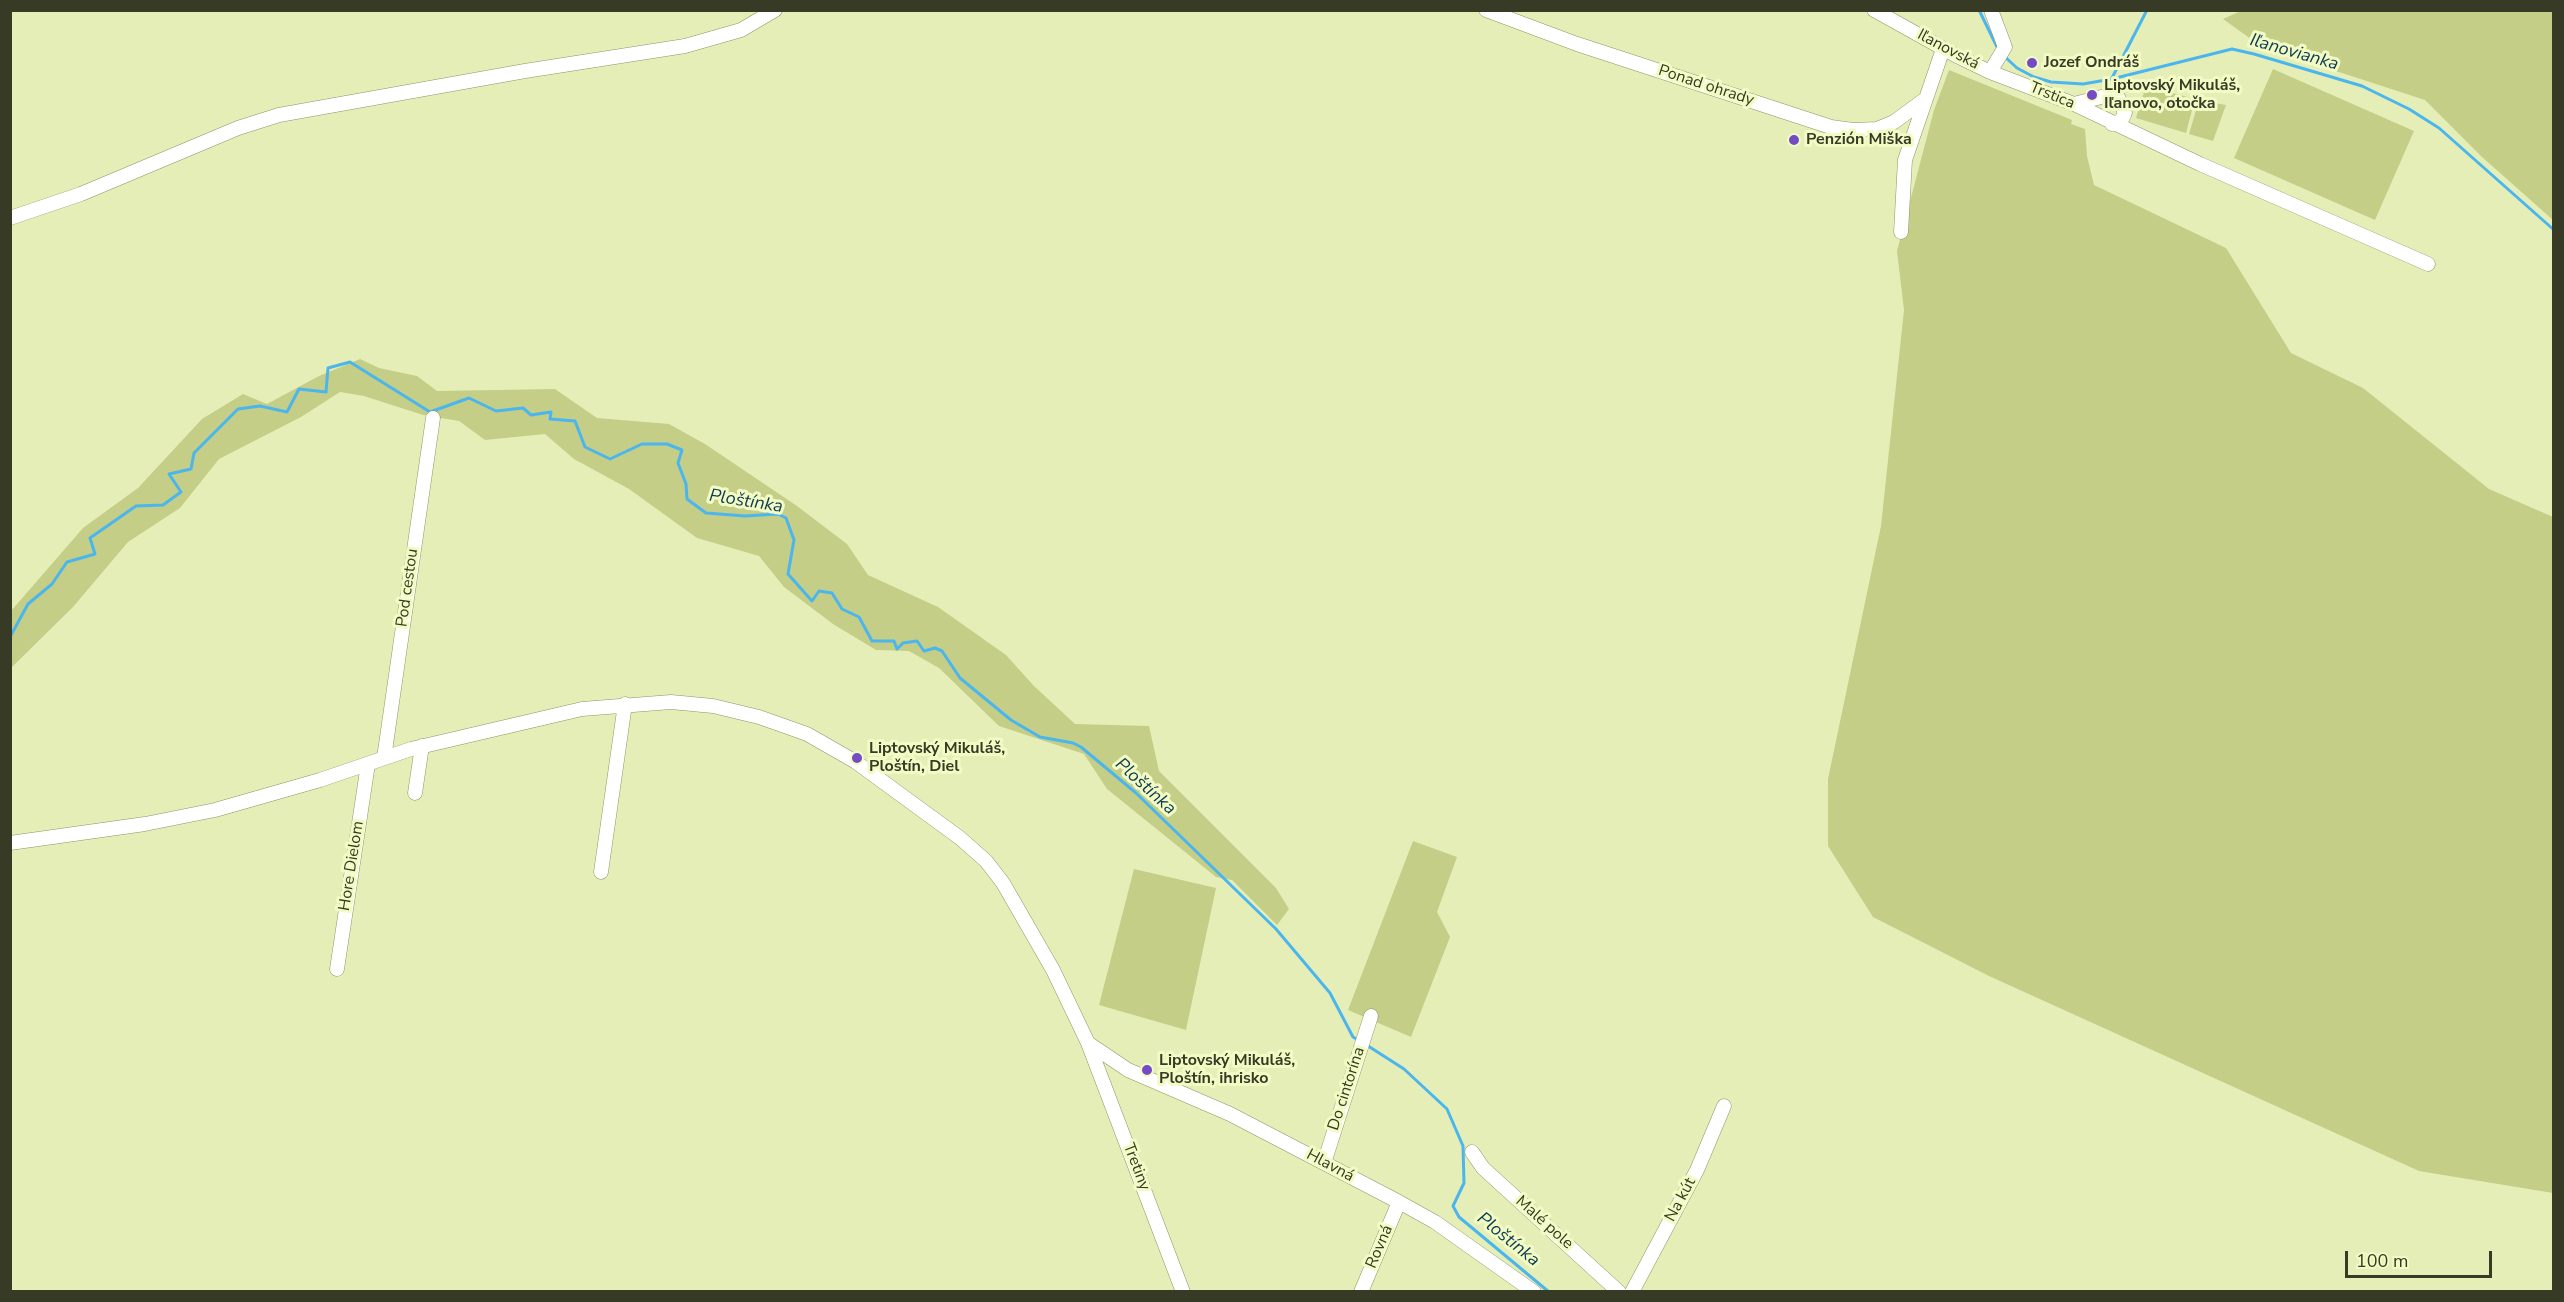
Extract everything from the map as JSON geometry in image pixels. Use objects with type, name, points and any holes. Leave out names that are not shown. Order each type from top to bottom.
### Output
[{"type":"street","points":[[10,218],[92,189],[238,128],[279,115],[525,71],[685,46],[741,30],[775,10]]},
{"type":"street","name":"Ponad ohrady","points":[[1486,10],[1577,44],[1831,127],[1853,130],[1877,129],[1894,122],[1924,100]]},
{"type":"street","name":"Iľanovská","points":[[1874,10],[1943,49],[1990,72]]},
{"type":"street","points":[[1990,72],[2002,55],[2005,41],[1991,10]]},
{"type":"street","points":[[1901,232],[1905,160],[1943,49]]},
{"type":"street","name":"Trstica","points":[[1990,72],[2074,104],[2112,124],[2428,264]]},
{"type":"street","points":[[2074,104],[2109,95],[2118,97],[2125,113],[2121,121],[2112,124]]},
{"type":"street","name":"Pod cestou","points":[[384,758],[433,418]]},
{"type":"street","name":"Tretiny","points":[[10,843],[195,814],[252,801],[422,746],[582,709],[676,702],[713,706],[759,717],[807,734],[884,781],[960,838],[993,869],[1053,970],[1088,1043],[1183,1292]]},
{"type":"street","points":[[601,872],[625,705]]},
{"type":"street","points":[[416,793],[422,746]]},
{"type":"street","name":"Hore Dielom","points":[[337,969],[368,764]]},
{"type":"street","name":"Do cintorína","points":[[1324,1163],[1371,1016]]},
{"type":"street","name":"Hlavná","points":[[1088,1043],[1128,1070],[1230,1114],[1435,1222],[1533,1292]]},
{"type":"street","name":"Na kút","points":[[1632,1292],[1696,1170],[1724,1106]]},
{"type":"street","name":"Malé pole","points":[[1472,1152],[1483,1168],[1619,1292]]},
{"type":"street","name":"Rovná","points":[[1361,1292],[1399,1202]]},
{"type":"green space","points":[[2243,10],[2553,11],[2553,220],[2482,157],[2425,100],[2262,47],[2223,19]]},
{"type":"green space","points":[[2273,69],[2414,131],[2375,220],[2234,158]]},
{"type":"green space","points":[[1949,70],[2072,120],[2071,124],[2085,129],[2087,156],[2094,185],[2226,248],[2291,353],[2363,388],[2489,489],[2553,517],[2553,1193],[2419,1171],[1989,976],[1873,917],[1828,846],[1828,779],[1881,526],[1904,310],[1897,251],[1934,110]]},
{"type":"green space","points":[[2146,86],[2195,99],[2186,133],[2136,118]]},
{"type":"green space","points":[[2199,100],[2226,105],[2213,141],[2189,134]]},
{"type":"green space","points":[[360,359],[379,368],[417,376],[437,391],[555,389],[597,418],[669,424],[705,444],[797,506],[847,544],[868,575],[938,607],[1006,655],[1034,686],[1075,724],[1149,726],[1159,771],[1276,888],[1289,909],[1277,925],[1232,880],[1216,877],[1107,789],[1084,754],[999,726],[939,668],[909,651],[876,650],[833,624],[784,587],[759,556],[697,538],[629,489],[574,459],[545,434],[485,440],[459,421],[423,415],[364,396],[340,392],[301,417],[219,459],[180,508],[128,542],[73,607],[11,668],[11,611],[83,528],[138,488],[202,419],[243,394],[267,404],[319,376]]},
{"type":"green space","points":[[1413,841],[1457,857],[1437,912],[1450,937],[1411,1037],[1348,1010]]},
{"type":"green space","points":[[1134,869],[1216,888],[1186,1030],[1099,1005]]},
{"type":"waterway","name":"Iľanovianka","points":[[1979,10],[1998,49]]},
{"type":"waterway","points":[[2112,78],[2147,10]]},
{"type":"waterway","name":"Iľanovianka","points":[[2004,56],[2017,68],[2034,77],[2051,82],[2083,84],[2232,49],[2362,86],[2409,109],[2439,128],[2554,230]]},
{"type":"waterway","name":"Ploštínka","points":[[10,637],[28,604],[52,584],[67,562],[95,554],[90,538],[136,506],[163,505],[181,492],[169,474],[191,469],[194,453],[238,409],[260,406],[287,412],[299,389],[326,392],[328,368],[350,362],[430,412],[469,398],[496,411],[523,408],[531,415],[551,412],[550,419],[575,421],[585,447],[610,459],[642,444],[667,444],[682,450],[678,463],[686,484],[687,499],[706,513],[745,516],[778,514],[786,518],[794,540],[788,574],[812,601],[819,591],[832,593],[842,609],[859,617],[872,641],[894,641],[897,649],[903,643],[917,641],[924,651],[935,648],[942,651],[960,678],[1011,720],[1040,737],[1073,743],[1081,747],[1136,793],[1276,929],[1330,993],[1353,1037],[1360,1041]]},
{"type":"waterway","name":"Ploštínka","points":[[1365,1044],[1404,1069],[1447,1109],[1463,1146],[1464,1183],[1453,1206],[1459,1217],[1549,1292]]},
{"type":"place","name":"Jozef Ondráš","points":[[2032,63]]},
{"type":"place","name":"Liptovský Mikuláš, Iľanovo, otočka","points":[[2092,95]]},
{"type":"place","name":"Penzión Miška","points":[[1794,140]]},
{"type":"place","name":"Liptovský Mikuláš, Ploštín, Diel","points":[[857,758]]},
{"type":"place","name":"Liptovský Mikuláš, Ploštín, ihrisko","points":[[1147,1070]]}]
